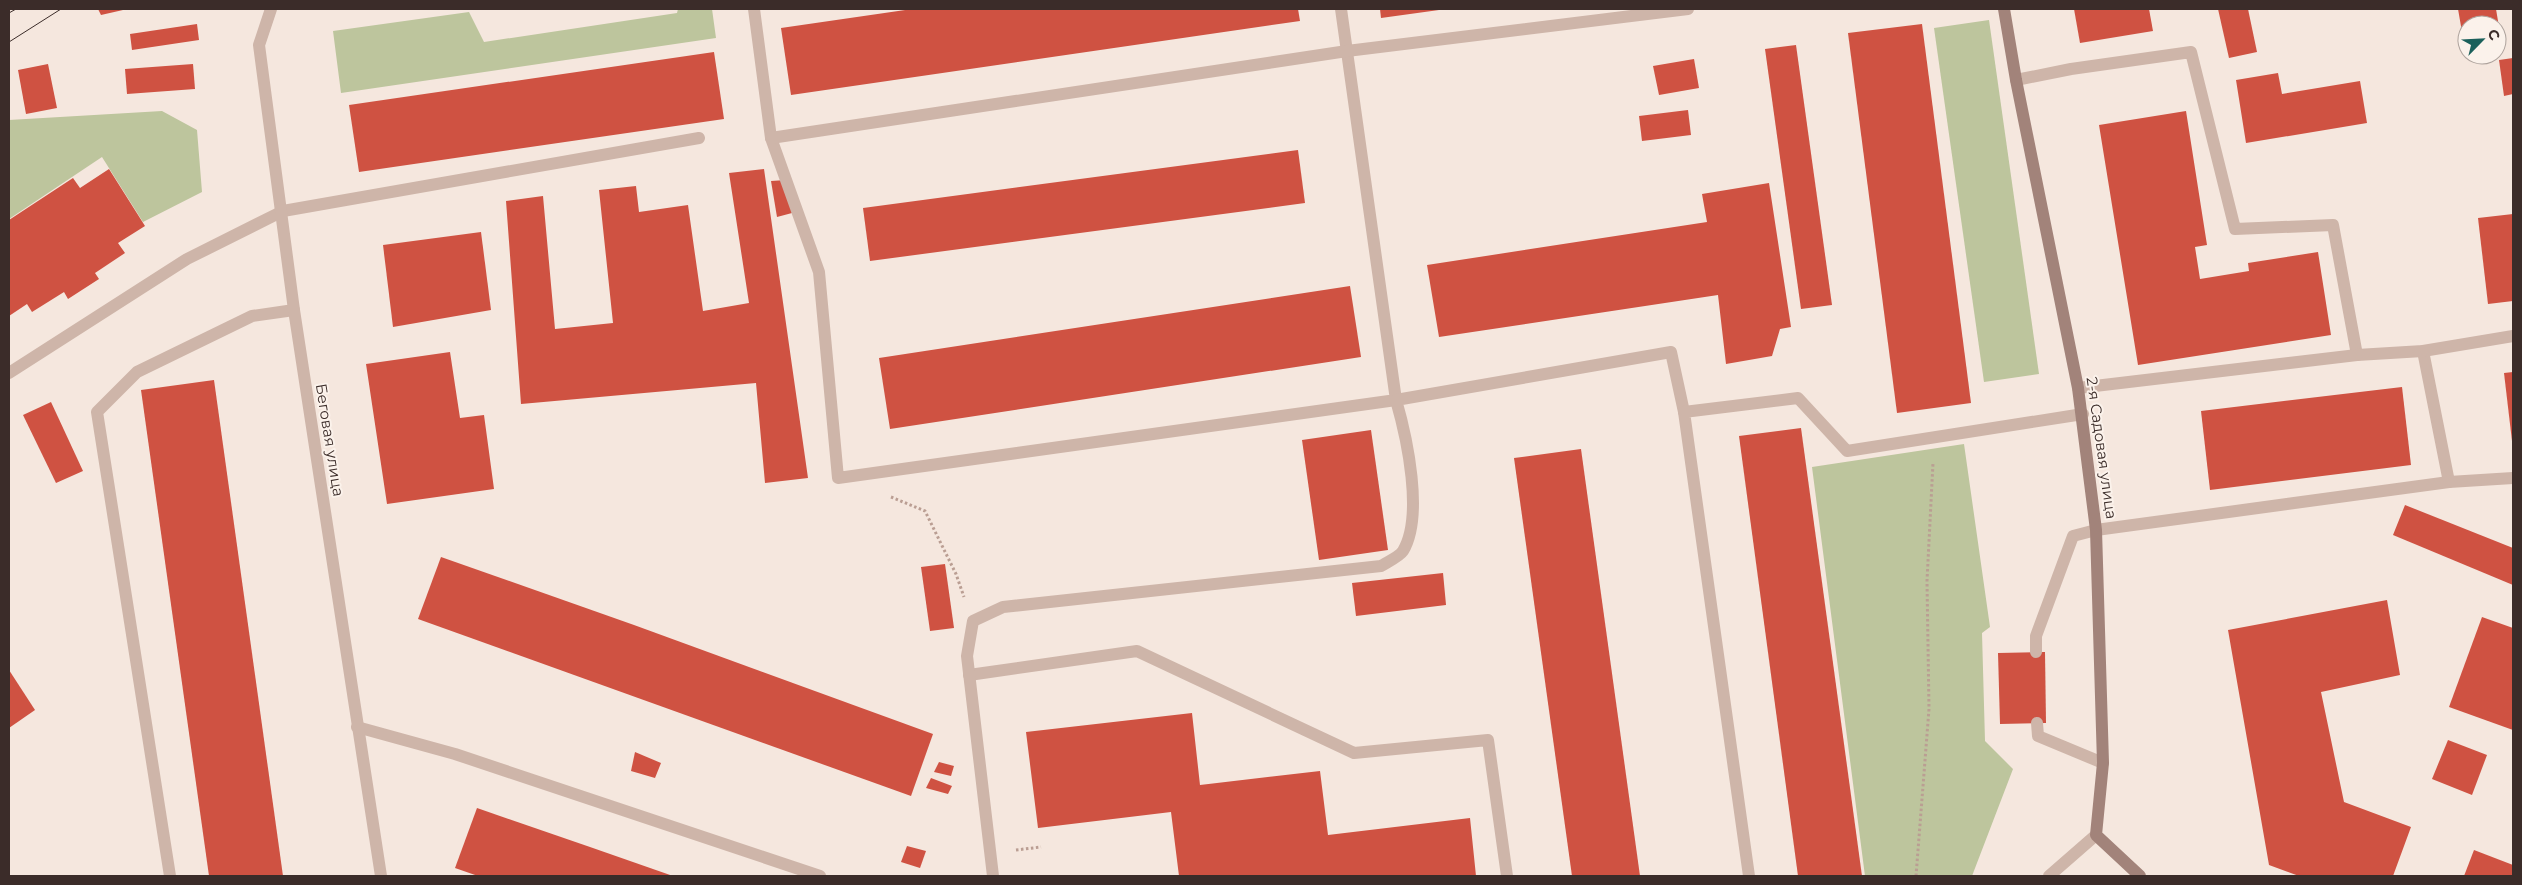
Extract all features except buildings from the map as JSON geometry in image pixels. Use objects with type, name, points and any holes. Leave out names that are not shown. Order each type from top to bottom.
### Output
[{"type":"main road","name":"2-я Садовая улица","points":[[2004,9],[2016,80],[2083,414],[2096,530],[2103,763],[2096,835]]},
{"type":"main road","points":[[2096,835],[2140,876]]},
{"type":"street","name":"Беговая улица","points":[[271,9],[259,45],[283,211],[294,310],[381,876]]},
{"type":"street","points":[[754,9],[771,138],[819,272],[838,478],[1396,400],[1671,352],[1684,412],[1748,876]]},
{"type":"street","points":[[993,876],[967,656],[973,621],[1003,607],[1381,566],[1402,552],[1414,516],[1405,431],[1396,400],[1340,9]]},
{"type":"street","points":[[771,138],[1347,51],[1688,9]]},
{"type":"street","points":[[2016,80],[2071,69],[2191,52],[2235,230],[2333,225],[2357,355]]},
{"type":"street","points":[[9,373],[187,259],[283,211],[699,138]]},
{"type":"street","points":[[170,876],[97,412],[138,372],[252,316],[294,310]]},
{"type":"street","points":[[2078,388],[2357,355],[2423,351],[2513,336]]},
{"type":"street","points":[[2423,351],[2449,482]]},
{"type":"street","points":[[1684,412],[1798,398],[1847,451],[2083,414]]},
{"type":"street","points":[[2036,652],[2036,636],[2073,536],[2096,530],[2449,482],[2513,478]]},
{"type":"street","points":[[969,675],[1138,651],[1354,753],[1488,740],[1507,876]]},
{"type":"street","points":[[2037,723],[2038,736],[2103,763]]},
{"type":"street","points":[[358,727],[455,754],[820,876]]},
{"type":"street","points":[[2049,876],[2096,835]]},
{"type":"path","points":[[1916,876],[1929,709],[1927,581],[1934,437]]},
{"type":"path","points":[[882,494],[925,510],[956,574],[973,621]]},
{"type":"green space","points":[[678,9],[712,9],[716,38],[341,93],[333,31],[469,12],[484,42],[677,13]]},
{"type":"green space","points":[[1989,20],[2039,374],[1984,382],[1934,28]]},
{"type":"green space","points":[[162,111],[197,130],[202,192],[143,222],[102,157],[9,219],[9,120]]},
{"type":"green space","points":[[1964,444],[1990,627],[1982,633],[1985,741],[2013,769],[1972,876],[1865,876],[1812,467]]},
{"type":"tram line","points":[[9,13],[16,9]]},
{"type":"tram line","points":[[9,42],[61,9]]}]
